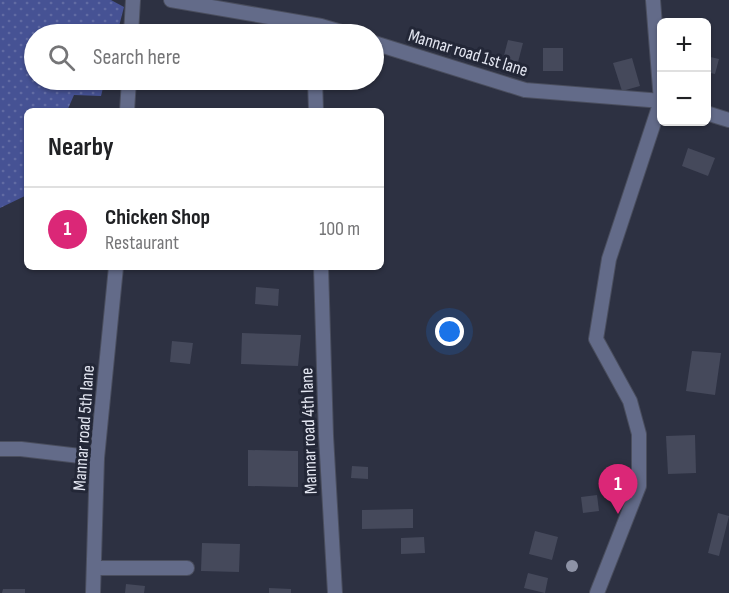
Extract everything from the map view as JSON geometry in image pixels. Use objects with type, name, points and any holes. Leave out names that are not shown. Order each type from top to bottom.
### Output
[{"type":"street","points":[[132,24],[133,0]]},
{"type":"street","points":[[171,0],[285,24]]},
{"type":"street","points":[[653,0],[659,72]]},
{"type":"street","name":"Mannar road 1st lane","points":[[384,46],[525,90],[657,101]]},
{"type":"street","points":[[127,108],[128,90]]},
{"type":"street","points":[[315,90],[316,108]]},
{"type":"street","points":[[597,593],[639,486],[639,434],[630,401],[596,339],[609,259],[657,113]]},
{"type":"street","points":[[711,115],[729,120]]},
{"type":"street","name":"Mannar road 5th lane","points":[[93,593],[97,458],[116,270]]},
{"type":"street","name":"Mannar road 4th lane","points":[[321,270],[326,436],[335,593]]},
{"type":"street","points":[[0,449],[21,449],[97,458]]},
{"type":"street","points":[[94,568],[187,568]]},
{"type":"shaded area","points":[[0,0],[111,0],[124,7],[120,24],[24,24],[24,90],[102,90],[101,96],[74,95],[68,108],[24,108],[24,196],[0,208]]},
{"type":"building","points":[[508,40],[523,43],[517,66],[502,63]]},
{"type":"building","points":[[543,48],[563,48],[563,71],[543,71]]},
{"type":"building","points":[[711,57],[719,59],[715,74],[711,73]]},
{"type":"building","points":[[632,58],[640,86],[622,91],[613,63]]},
{"type":"building","points":[[688,148],[715,158],[708,176],[682,166]]},
{"type":"building","points":[[256,287],[279,289],[278,306],[255,304]]},
{"type":"building","points":[[242,333],[301,335],[298,366],[241,364]]},
{"type":"building","points":[[172,341],[193,343],[190,364],[170,362]]},
{"type":"building","points":[[692,351],[721,353],[715,395],[686,391]]},
{"type":"building","points":[[695,435],[696,473],[668,474],[666,436]]},
{"type":"building","points":[[248,450],[298,451],[298,487],[248,486]]},
{"type":"building","points":[[352,466],[368,467],[368,479],[351,478]]},
{"type":"building","points":[[597,495],[599,511],[583,513],[581,497]]},
{"type":"building","points":[[413,509],[413,528],[362,529],[362,510]]},
{"type":"building","points":[[718,513],[729,516],[719,556],[708,553]]},
{"type":"building","points":[[535,531],[558,537],[552,560],[529,554]]},
{"type":"building","points":[[424,537],[425,553],[401,554],[401,538]]},
{"type":"building","points":[[202,543],[240,544],[239,572],[201,571]]},
{"type":"building","points":[[528,573],[548,578],[545,593],[524,588]]},
{"type":"building","points":[[126,584],[145,586],[144,593],[125,593]]},
{"type":"building","points":[[269,588],[291,589],[291,593],[269,593]]},
{"type":"building","points":[[3,589],[25,589],[25,593],[2,593]]},
{"type":"place","name":"Chicken Shop","points":[[618,514]]}]
